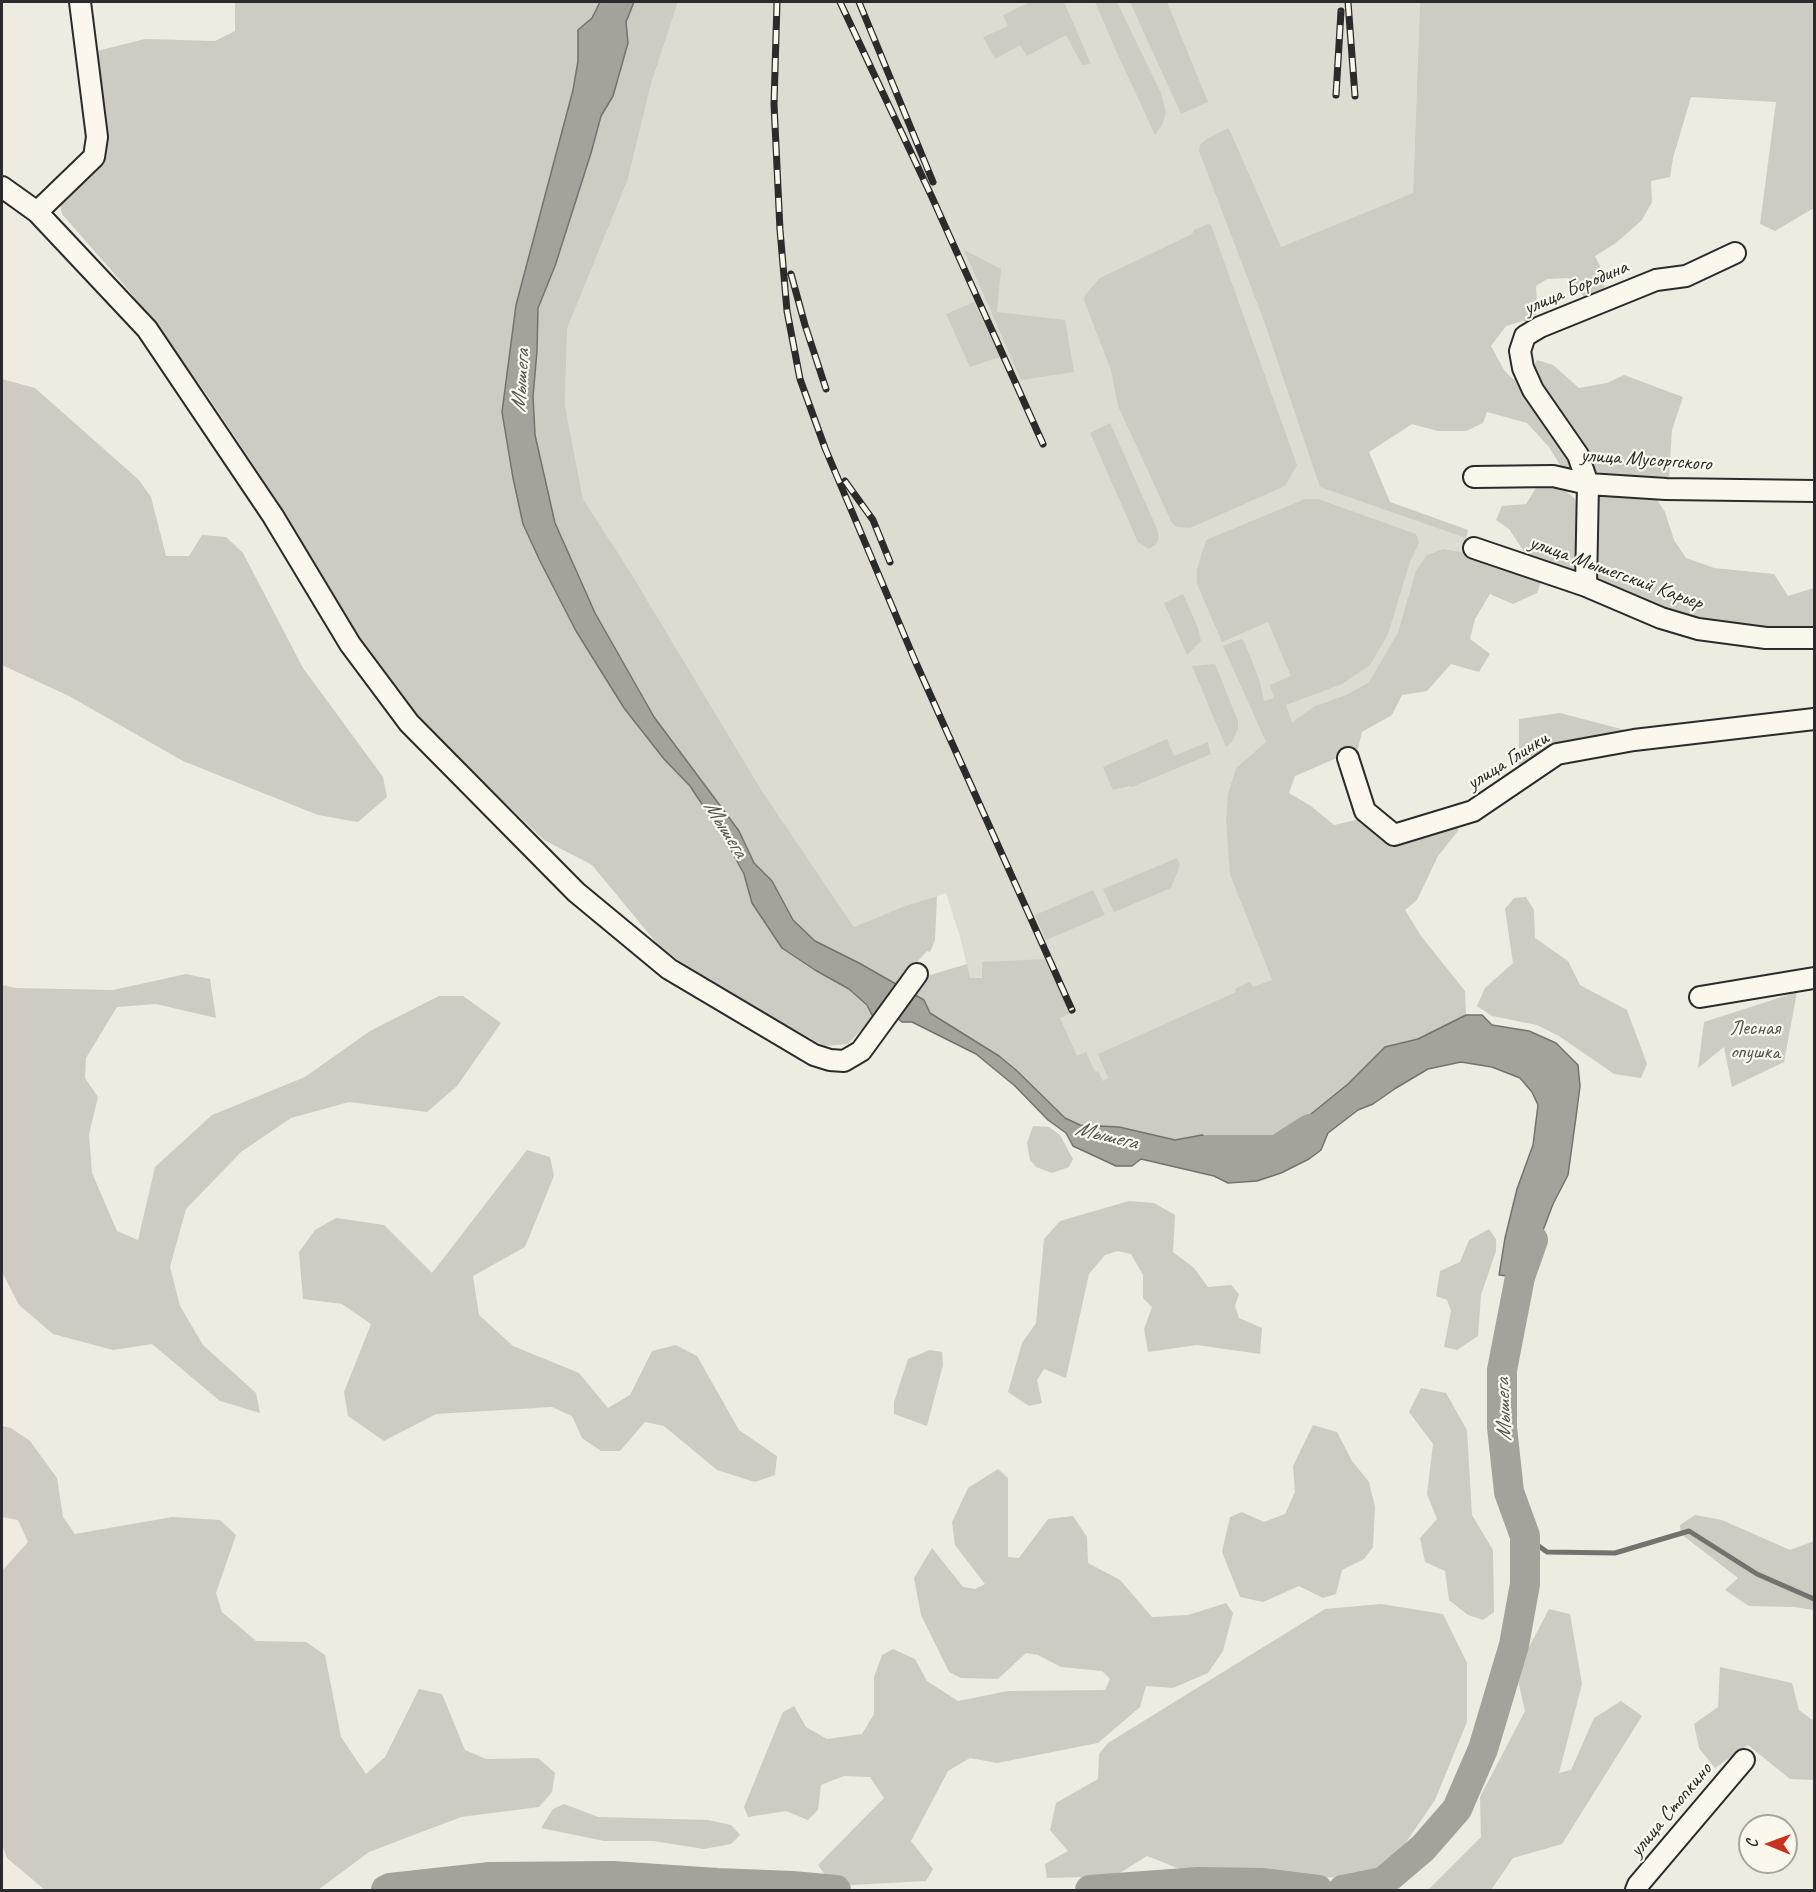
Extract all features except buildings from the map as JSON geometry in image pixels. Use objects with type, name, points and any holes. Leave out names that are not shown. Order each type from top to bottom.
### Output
[{"type":"street","points":[[37,212],[94,157],[97,137],[80,2]]},
{"type":"street","points":[[2,187],[37,212],[147,329],[273,516],[350,644],[409,723],[576,892],[669,969],[814,1055],[830,1060],[844,1061],[861,1051],[917,974]]},
{"type":"street","name":"улица Бородина","points":[[1588,484],[1578,455],[1533,390],[1522,368],[1520,351],[1525,336],[1540,327],[1656,280],[1686,276],[1735,253]]},
{"type":"street","name":"улица Мусоргского","points":[[1474,477],[1553,476],[1588,484],[1666,489],[1815,491]]},
{"type":"street","points":[[1586,586],[1588,484]]},
{"type":"street","name":"улица Мышегский Карьер","points":[[1474,548],[1586,586],[1661,618],[1698,629],[1766,638],[1815,638]]},
{"type":"street","name":"улица Глинки","points":[[1348,758],[1365,811],[1394,835],[1473,812],[1557,754],[1634,740],[1815,719]]},
{"type":"street","points":[[1700,997],[1815,978]]},
{"type":"street","name":"улица Стопкино","points":[[1636,1890],[1744,1760]]},
{"type":"shaded area","points":[[678,2],[1420,2],[1413,193],[1284,246],[1389,502],[1468,530],[1463,552],[1443,549],[1427,555],[1416,570],[1398,632],[1369,682],[1346,695],[1315,706],[1277,733],[1236,768],[1228,793],[1230,875],[1289,1023],[1101,1084],[1078,1077],[1013,977],[970,978],[946,893],[902,907],[854,927],[762,791],[629,570],[583,499],[565,405],[567,329],[628,179],[651,84]]},
{"type":"green space","points":[[235,2],[600,2],[592,18],[578,30],[578,61],[573,90],[527,262],[508,366],[502,412],[523,524],[576,631],[624,708],[664,759],[690,786],[725,839],[744,874],[752,903],[782,948],[849,989],[867,1005],[873,1017],[848,1044],[824,1046],[713,985],[659,946],[592,865],[544,840],[418,719],[363,648],[279,503],[205,392],[131,293],[62,214],[59,199],[103,152],[97,51],[145,39],[215,41],[235,31]]},
{"type":"green space","points":[[634,2],[678,2],[651,84],[628,179],[567,329],[565,405],[583,499],[629,570],[762,791],[854,927],[902,907],[937,896],[935,940],[930,952],[927,951],[896,985],[815,941],[793,920],[772,881],[754,863],[739,831],[654,717],[595,613],[555,523],[535,435],[533,396],[538,308],[555,266],[601,115],[613,96],[628,43],[626,22]]},
{"type":"green space","points":[[1030,2],[1064,2],[1091,64],[1082,65],[1066,35],[1027,56],[1020,45],[995,59],[983,37],[1008,26],[1003,15]]},
{"type":"green space","points":[[1095,2],[1117,2],[1161,93],[1166,113],[1155,135],[1118,55]]},
{"type":"green space","points":[[1130,2],[1167,2],[1208,102],[1181,114]]},
{"type":"green space","points":[[1420,2],[1814,2],[1814,208],[1775,231],[1760,224],[1776,102],[1691,97],[1673,158],[1670,177],[1651,181],[1652,202],[1642,220],[1616,243],[1595,256],[1603,272],[1605,295],[1587,302],[1568,278],[1547,279],[1536,286],[1537,304],[1534,324],[1523,321],[1506,326],[1491,346],[1504,370],[1513,379],[1527,378],[1537,360],[1553,365],[1579,388],[1607,383],[1624,375],[1683,397],[1672,430],[1669,478],[1612,477],[1563,470],[1549,447],[1527,423],[1487,412],[1483,423],[1466,431],[1438,431],[1412,424],[1369,452],[1390,502],[1468,530],[1466,538],[1320,487],[1264,321],[1199,151],[1200,145],[1205,140],[1228,128],[1281,247],[1413,193]]},
{"type":"green space","points":[[1208,224],[1211,225],[1297,465],[1285,486],[1190,528],[1177,527],[1172,523],[1118,406],[1111,370],[1084,300],[1085,295],[1100,278]]},
{"type":"green space","points":[[964,250],[1001,269],[997,312],[1065,320],[1074,372],[1021,380]]},
{"type":"green space","points":[[974,302],[1000,357],[970,367],[946,314]]},
{"type":"green space","points":[[2,379],[35,388],[139,480],[151,497],[166,556],[189,556],[202,535],[226,537],[243,553],[303,668],[383,777],[387,797],[358,822],[318,815],[183,761],[69,696],[2,665]]},
{"type":"green space","points":[[1110,423],[1157,529],[1159,538],[1156,544],[1149,549],[1138,542],[1090,433]]},
{"type":"green space","points":[[1539,483],[1558,484],[1575,499],[1580,516],[1579,567],[1568,573],[1552,569],[1525,553],[1509,529],[1496,520],[1502,506],[1526,504]]},
{"type":"green space","points":[[1625,493],[1655,497],[1665,512],[1674,540],[1686,558],[1714,568],[1774,574],[1788,596],[1814,588],[1814,632],[1696,623],[1594,582],[1595,517],[1598,497]]},
{"type":"green space","points":[[1305,499],[1318,499],[1416,534],[1419,543],[1410,562],[1388,634],[1370,665],[1342,684],[1286,705],[1292,722],[1315,706],[1346,695],[1369,682],[1398,632],[1416,570],[1427,555],[1443,549],[1463,552],[1542,578],[1537,593],[1513,604],[1490,594],[1475,619],[1470,639],[1490,654],[1479,672],[1451,664],[1427,691],[1402,695],[1392,715],[1362,732],[1358,749],[1295,776],[1289,793],[1311,806],[1334,825],[1365,818],[1384,836],[1461,818],[1458,831],[1438,856],[1417,900],[1405,910],[1421,936],[1465,991],[1466,1015],[1418,1039],[1385,1048],[1348,1084],[1284,1136],[1277,1150],[1265,1155],[1213,1141],[1183,1138],[1175,1140],[1119,1127],[1080,1126],[1065,1118],[999,1056],[930,1013],[924,1000],[913,994],[927,976],[967,964],[970,978],[982,978],[982,962],[1047,959],[1070,1013],[1060,1018],[1077,1056],[1086,1052],[1095,1072],[1098,1071],[1103,1081],[1108,1078],[1098,1054],[1236,992],[1235,989],[1250,982],[1253,987],[1272,980],[1230,875],[1226,820],[1228,793],[1236,768],[1266,742],[1223,646],[1241,639],[1244,641],[1260,682],[1264,701],[1274,698],[1270,685],[1291,676],[1268,622],[1222,642],[1197,584],[1197,569],[1206,540]]},
{"type":"green space","points":[[1183,594],[1198,628],[1201,641],[1187,655],[1164,603]]},
{"type":"green space","points":[[1215,664],[1238,721],[1238,729],[1232,742],[1226,747],[1192,666]]},
{"type":"green space","points":[[1560,713],[1625,730],[1619,739],[1511,781],[1519,767],[1519,719]]},
{"type":"green space","points":[[1167,739],[1174,756],[1208,742],[1211,754],[1132,787],[1113,790],[1103,767]]},
{"type":"green space","points":[[1177,858],[1180,865],[1171,888],[1114,912],[1103,889]]},
{"type":"green space","points":[[1093,890],[1105,915],[1046,940],[1035,915]]},
{"type":"green space","points":[[1526,897],[1534,910],[1535,938],[1568,961],[1580,985],[1627,1010],[1647,1064],[1641,1078],[1614,1074],[1559,1036],[1537,1025],[1492,1016],[1477,1006],[1485,988],[1513,963],[1505,909],[1514,898]]},
{"type":"green space","points":[[186,974],[210,979],[216,1018],[156,1004],[117,1007],[86,1058],[85,1078],[98,1097],[89,1134],[92,1173],[117,1231],[138,1240],[155,1167],[212,1115],[305,1077],[370,1031],[439,996],[463,996],[501,1023],[457,1086],[427,1112],[349,1102],[291,1118],[241,1152],[186,1209],[170,1267],[180,1306],[203,1345],[256,1393],[260,1413],[220,1401],[152,1344],[113,1350],[53,1334],[19,1305],[2,1272],[2,985],[16,988],[113,990]]},
{"type":"green space","name":"Лесная опушка","points":[[1797,992],[1784,1062],[1732,1087],[1724,1047],[1698,1068],[1704,1022]]},
{"type":"green space","points":[[1033,1126],[1049,1127],[1060,1135],[1073,1159],[1069,1167],[1052,1173],[1036,1167],[1030,1160],[1027,1143]]},
{"type":"green space","points":[[527,1150],[550,1157],[554,1176],[525,1247],[473,1276],[479,1315],[513,1346],[579,1373],[608,1408],[630,1395],[652,1351],[676,1345],[697,1356],[739,1430],[777,1456],[775,1475],[755,1482],[717,1470],[664,1426],[645,1422],[620,1451],[601,1451],[582,1438],[572,1416],[552,1407],[436,1414],[384,1441],[348,1416],[344,1392],[371,1324],[342,1304],[303,1299],[299,1252],[315,1230],[336,1218],[384,1225],[432,1273]]},
{"type":"green space","points":[[1129,1201],[1154,1203],[1175,1215],[1173,1252],[1194,1268],[1208,1287],[1231,1285],[1239,1294],[1235,1306],[1239,1318],[1262,1328],[1260,1354],[1197,1345],[1148,1352],[1144,1329],[1152,1307],[1143,1298],[1143,1275],[1131,1254],[1118,1251],[1105,1255],[1089,1274],[1066,1378],[1044,1369],[1037,1380],[1042,1403],[1029,1406],[1008,1392],[1022,1343],[1036,1323],[1044,1239],[1060,1221]]},
{"type":"green space","points":[[1489,1229],[1496,1239],[1496,1251],[1481,1295],[1478,1336],[1457,1350],[1444,1347],[1451,1311],[1447,1300],[1436,1296],[1440,1271],[1460,1262],[1469,1240]]},
{"type":"green space","points":[[930,1350],[942,1352],[943,1365],[927,1426],[894,1414],[894,1402],[908,1359]]},
{"type":"green space","points":[[1421,1388],[1446,1393],[1467,1430],[1472,1515],[1493,1550],[1494,1612],[1483,1620],[1468,1615],[1449,1600],[1445,1571],[1425,1562],[1420,1538],[1437,1519],[1427,1494],[1433,1444],[1409,1412]]},
{"type":"green space","points":[[1313,1425],[1337,1432],[1352,1461],[1369,1482],[1375,1507],[1373,1547],[1364,1559],[1342,1570],[1336,1594],[1323,1598],[1299,1586],[1263,1602],[1240,1597],[1222,1552],[1230,1517],[1242,1512],[1264,1522],[1285,1514],[1295,1492],[1293,1466]]},
{"type":"green space","points":[[2,1426],[11,1428],[30,1441],[57,1478],[63,1517],[75,1534],[172,1517],[220,1520],[236,1535],[216,1593],[222,1612],[256,1641],[306,1642],[325,1655],[341,1737],[366,1774],[385,1757],[419,1689],[442,1694],[465,1750],[486,1759],[538,1758],[555,1773],[552,1792],[539,1807],[461,1817],[369,1852],[318,1890],[45,1890],[7,1858],[2,1844],[2,1571],[28,1542],[18,1520],[2,1517]]},
{"type":"green space","points":[[998,1469],[1008,1478],[1008,1557],[1019,1558],[1048,1519],[1073,1516],[1087,1537],[1088,1563],[1120,1580],[1152,1617],[1188,1615],[1226,1603],[1233,1613],[1223,1651],[1208,1673],[1173,1688],[1146,1686],[1140,1707],[1098,1743],[997,1763],[970,1758],[948,1771],[911,1841],[933,1869],[926,1881],[833,1886],[818,1865],[884,1798],[870,1777],[844,1776],[821,1785],[818,1810],[808,1820],[786,1811],[748,1817],[744,1807],[783,1712],[794,1706],[806,1727],[827,1739],[862,1734],[874,1714],[874,1677],[882,1655],[893,1649],[915,1659],[927,1681],[958,1701],[1008,1691],[1105,1690],[1110,1679],[1102,1671],[1061,1667],[1038,1655],[1026,1653],[998,1679],[961,1678],[949,1672],[921,1615],[914,1578],[932,1548],[963,1587],[975,1589],[985,1584],[955,1545],[952,1522],[968,1488]]},
{"type":"green space","points":[[1695,1515],[1722,1520],[1790,1550],[1814,1541],[1814,1610],[1749,1606],[1725,1590],[1738,1578],[1681,1534],[1680,1525]]},
{"type":"green space","points":[[1381,1604],[1443,1614],[1467,1663],[1467,1722],[1435,1800],[1391,1864],[1361,1878],[1195,1875],[1147,1856],[1115,1876],[1047,1878],[1045,1864],[1068,1851],[1050,1830],[1056,1803],[1098,1779],[1099,1754],[1108,1743],[1325,1609]]},
{"type":"green space","points":[[1549,1609],[1570,1614],[1582,1684],[1559,1773],[1571,1770],[1594,1718],[1621,1701],[1642,1716],[1562,1844],[1513,1858],[1491,1890],[1428,1890],[1481,1837],[1480,1797],[1525,1711],[1516,1672]]},
{"type":"green space","points":[[1720,1667],[1792,1683],[1799,1710],[1814,1720],[1814,1780],[1790,1779],[1748,1745],[1715,1768],[1699,1748],[1694,1724],[1718,1707]]},
{"type":"green space","points":[[564,1804],[598,1817],[708,1820],[731,1825],[740,1835],[731,1844],[704,1849],[653,1841],[604,1841],[541,1828],[553,1809]]},
{"type":"water","points":[[600,2],[634,2],[626,22],[628,43],[613,96],[601,116],[555,266],[538,308],[533,396],[535,435],[555,523],[595,613],[654,717],[739,831],[754,863],[772,881],[793,920],[815,941],[924,1000],[930,1013],[999,1056],[1065,1118],[1080,1125],[1119,1127],[1175,1140],[1202,1135],[1213,1141],[1221,1136],[1237,1137],[1252,1153],[1265,1155],[1277,1150],[1284,1136],[1348,1084],[1385,1047],[1418,1039],[1466,1015],[1482,1015],[1492,1025],[1529,1031],[1556,1043],[1578,1065],[1580,1086],[1576,1117],[1568,1175],[1553,1204],[1525,1278],[1499,1275],[1517,1189],[1533,1145],[1538,1105],[1532,1092],[1520,1078],[1492,1067],[1461,1062],[1428,1069],[1373,1104],[1358,1110],[1328,1133],[1321,1150],[1309,1159],[1281,1173],[1257,1181],[1228,1183],[1214,1176],[1141,1159],[1132,1166],[1116,1166],[1073,1146],[1066,1133],[1048,1120],[1015,1086],[976,1054],[912,1022],[902,1022],[897,1018],[873,1017],[867,1005],[849,989],[782,948],[752,903],[744,874],[725,839],[690,786],[664,759],[624,708],[576,631],[523,524],[513,478],[502,412],[516,305],[573,90],[578,61],[578,30],[592,18]]},
{"type":"waterway","name":"Мышега","points":[[1208,1150],[1277,1150],[1310,1129]]},
{"type":"waterway","name":"Мышега","points":[[1343,1890],[1383,1882],[1423,1848],[1457,1809],[1483,1749],[1514,1645],[1525,1584],[1525,1536],[1509,1492],[1502,1427],[1502,1370],[1520,1277],[1533,1240]]},
{"type":"waterway","points":[[1525,1536],[1547,1552],[1615,1553],[1689,1531],[1757,1574],[1814,1599]]},
{"type":"waterway","name":"Мышега","points":[[386,1890],[490,1877],[613,1876],[836,1890]]},
{"type":"waterway","name":"Мышега","points":[[1090,1890],[1199,1882],[1262,1883],[1318,1890]]},
{"type":"railway","points":[[777,2],[774,104],[780,230],[787,311],[800,379],[825,448],[916,663],[1072,1010]]},
{"type":"railway","points":[[840,2],[931,195],[1043,444]]},
{"type":"railway","points":[[859,2],[933,182]]},
{"type":"railway","points":[[1348,2],[1355,96]]},
{"type":"railway","points":[[1336,95],[1341,11]]},
{"type":"railway","points":[[791,274],[826,389]]},
{"type":"railway","points":[[845,481],[873,520],[890,562]]}]
